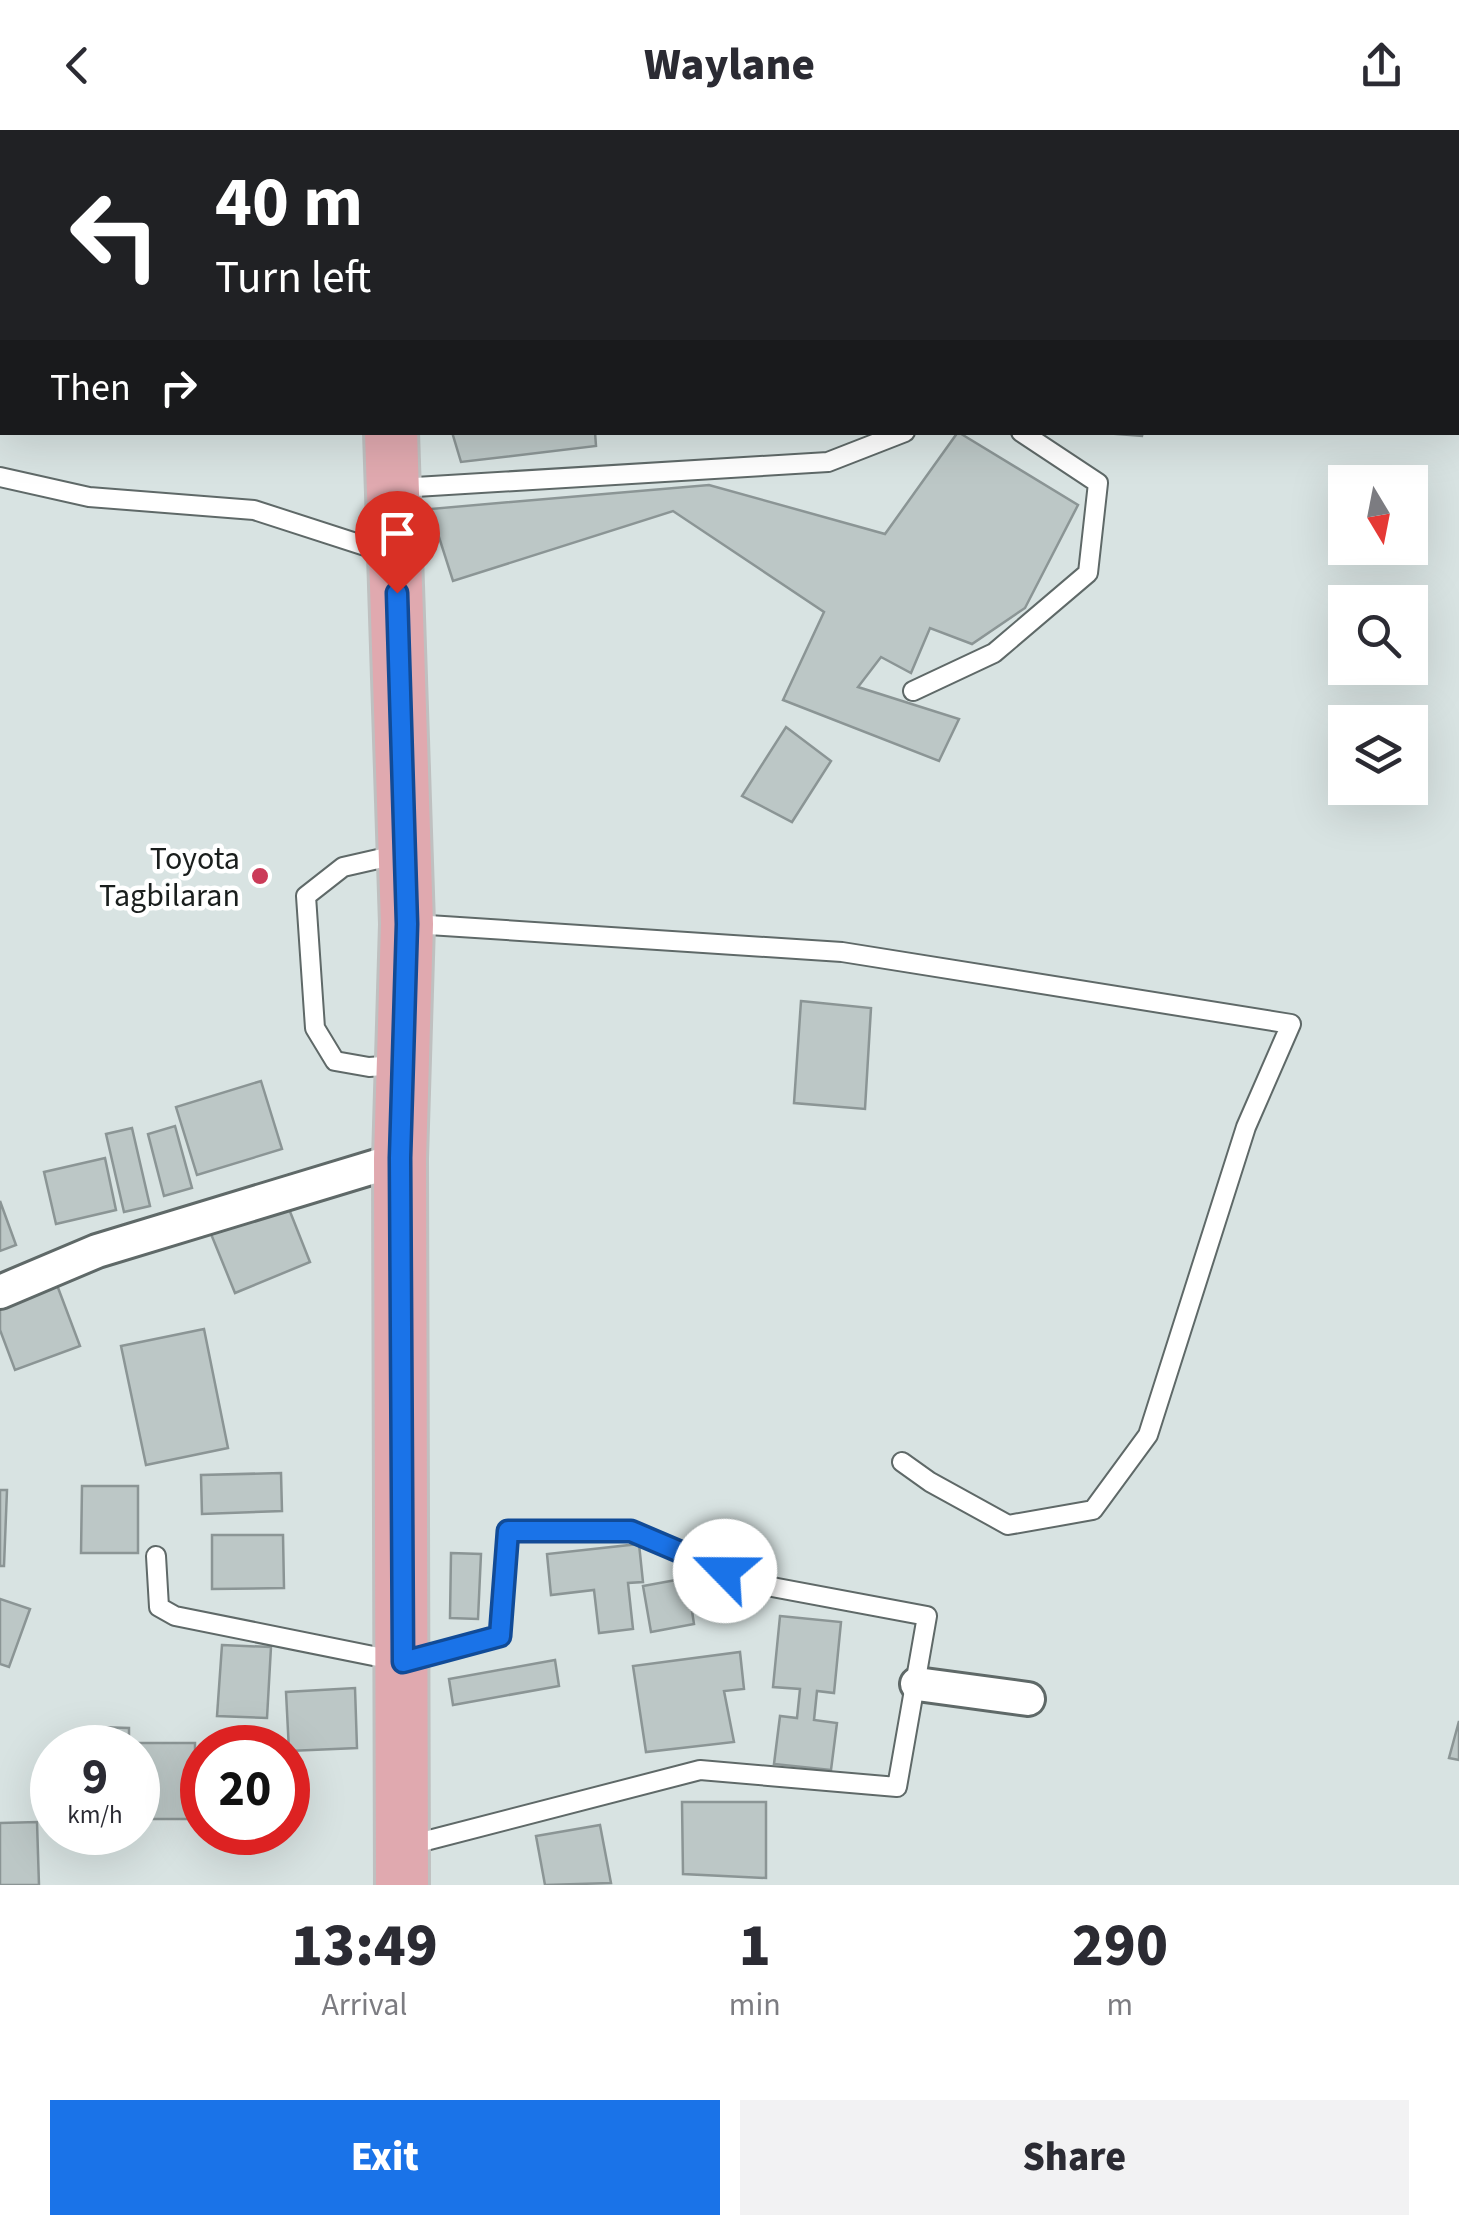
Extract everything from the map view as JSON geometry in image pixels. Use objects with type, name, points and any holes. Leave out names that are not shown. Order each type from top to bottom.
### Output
[{"type":"main road","points":[[391,435],[407,924],[400,1158],[402,1866]]},
{"type":"street","points":[[0,1292],[97,1250],[400,1158]]},
{"type":"street","points":[[918,1684],[1028,1699]]},
{"type":"lane","points":[[394,488],[828,462],[897,435]]},
{"type":"lane","points":[[913,691],[994,653],[1088,572],[1098,483],[1026,435]]},
{"type":"lane","points":[[0,477],[90,497],[254,510],[396,556]]},
{"type":"lane","points":[[403,1064],[369,1067],[335,1061],[315,1028],[306,896],[343,866],[405,853]]},
{"type":"lane","points":[[407,924],[842,952],[1291,1024],[1246,1128],[1148,1434],[1092,1510],[1008,1525],[902,1462]]},
{"type":"lane","points":[[156,1556],[159,1607],[176,1616],[403,1662],[500,1636],[508,1531],[631,1531],[756,1584],[927,1616],[897,1787],[700,1770],[402,1866]]},
{"type":"building","points":[[453,435],[595,435],[596,446],[461,462]]},
{"type":"building","points":[[956,435],[963,435],[1078,505],[1025,608],[972,644],[930,628],[911,673],[881,657],[858,687],[959,719],[939,761],[783,700],[824,612],[673,511],[453,581],[430,509],[709,485],[885,534]]},
{"type":"building","points":[[786,727],[831,761],[792,822],[742,796]]},
{"type":"building","points":[[801,1001],[871,1008],[865,1109],[794,1103]]},
{"type":"building","points":[[261,1081],[282,1149],[197,1175],[176,1107]]},
{"type":"building","points":[[175,1126],[192,1188],[164,1196],[148,1134]]},
{"type":"building","points":[[132,1128],[150,1206],[124,1212],[106,1134]]},
{"type":"building","points":[[105,1158],[116,1210],[56,1224],[44,1172]]},
{"type":"building","points":[[0,1201],[16,1245],[0,1251]]},
{"type":"building","points":[[287,1204],[310,1262],[235,1293],[211,1234]]},
{"type":"building","points":[[57,1285],[80,1346],[15,1370],[0,1330],[0,1306]]},
{"type":"building","points":[[204,1329],[228,1448],[146,1465],[121,1346]]},
{"type":"building","points":[[281,1473],[282,1511],[202,1514],[201,1475]]},
{"type":"building","points":[[82,1486],[138,1486],[138,1553],[81,1553]]},
{"type":"building","points":[[0,1490],[7,1490],[4,1566],[0,1566]]},
{"type":"building","points":[[212,1535],[283,1535],[284,1588],[212,1589]]},
{"type":"building","points":[[639,1544],[643,1582],[628,1583],[633,1629],[599,1633],[594,1590],[551,1595],[547,1554]]},
{"type":"building","points":[[451,1553],[481,1554],[478,1619],[450,1618]]},
{"type":"building","points":[[687,1578],[694,1624],[651,1632],[643,1586]]},
{"type":"building","points":[[0,1599],[30,1609],[9,1667],[0,1664]]},
{"type":"building","points":[[780,1616],[841,1622],[834,1693],[817,1691],[814,1720],[837,1723],[831,1770],[774,1764],[780,1716],[797,1718],[800,1689],[773,1687]]},
{"type":"building","points":[[222,1645],[271,1647],[267,1718],[217,1716]]},
{"type":"building","points":[[740,1652],[744,1689],[724,1691],[734,1742],[646,1752],[633,1666]]},
{"type":"building","points":[[555,1660],[559,1686],[453,1705],[449,1679]]},
{"type":"building","points":[[355,1688],[357,1748],[310,1750],[310,1725],[288,1725],[286,1692]]},
{"type":"building","points":[[1459,1721],[1459,1760],[1449,1758]]},
{"type":"building","points":[[160,1743],[180,1743],[180,1819],[160,1819]]},
{"type":"building","points":[[682,1802],[766,1802],[766,1878],[683,1874]]},
{"type":"building","points":[[30,1822],[30,1855],[38,1855],[39,1885],[0,1885],[0,1823]]},
{"type":"building","points":[[600,1825],[611,1883],[545,1885],[536,1836]]},
{"type":"place","name":"Toyota Tagbilaran","points":[[260,876]]},
{"type":"route","points":[[397,593],[407,924],[400,1158],[403,1662],[500,1636],[508,1531],[631,1531],[725,1571]]}]
